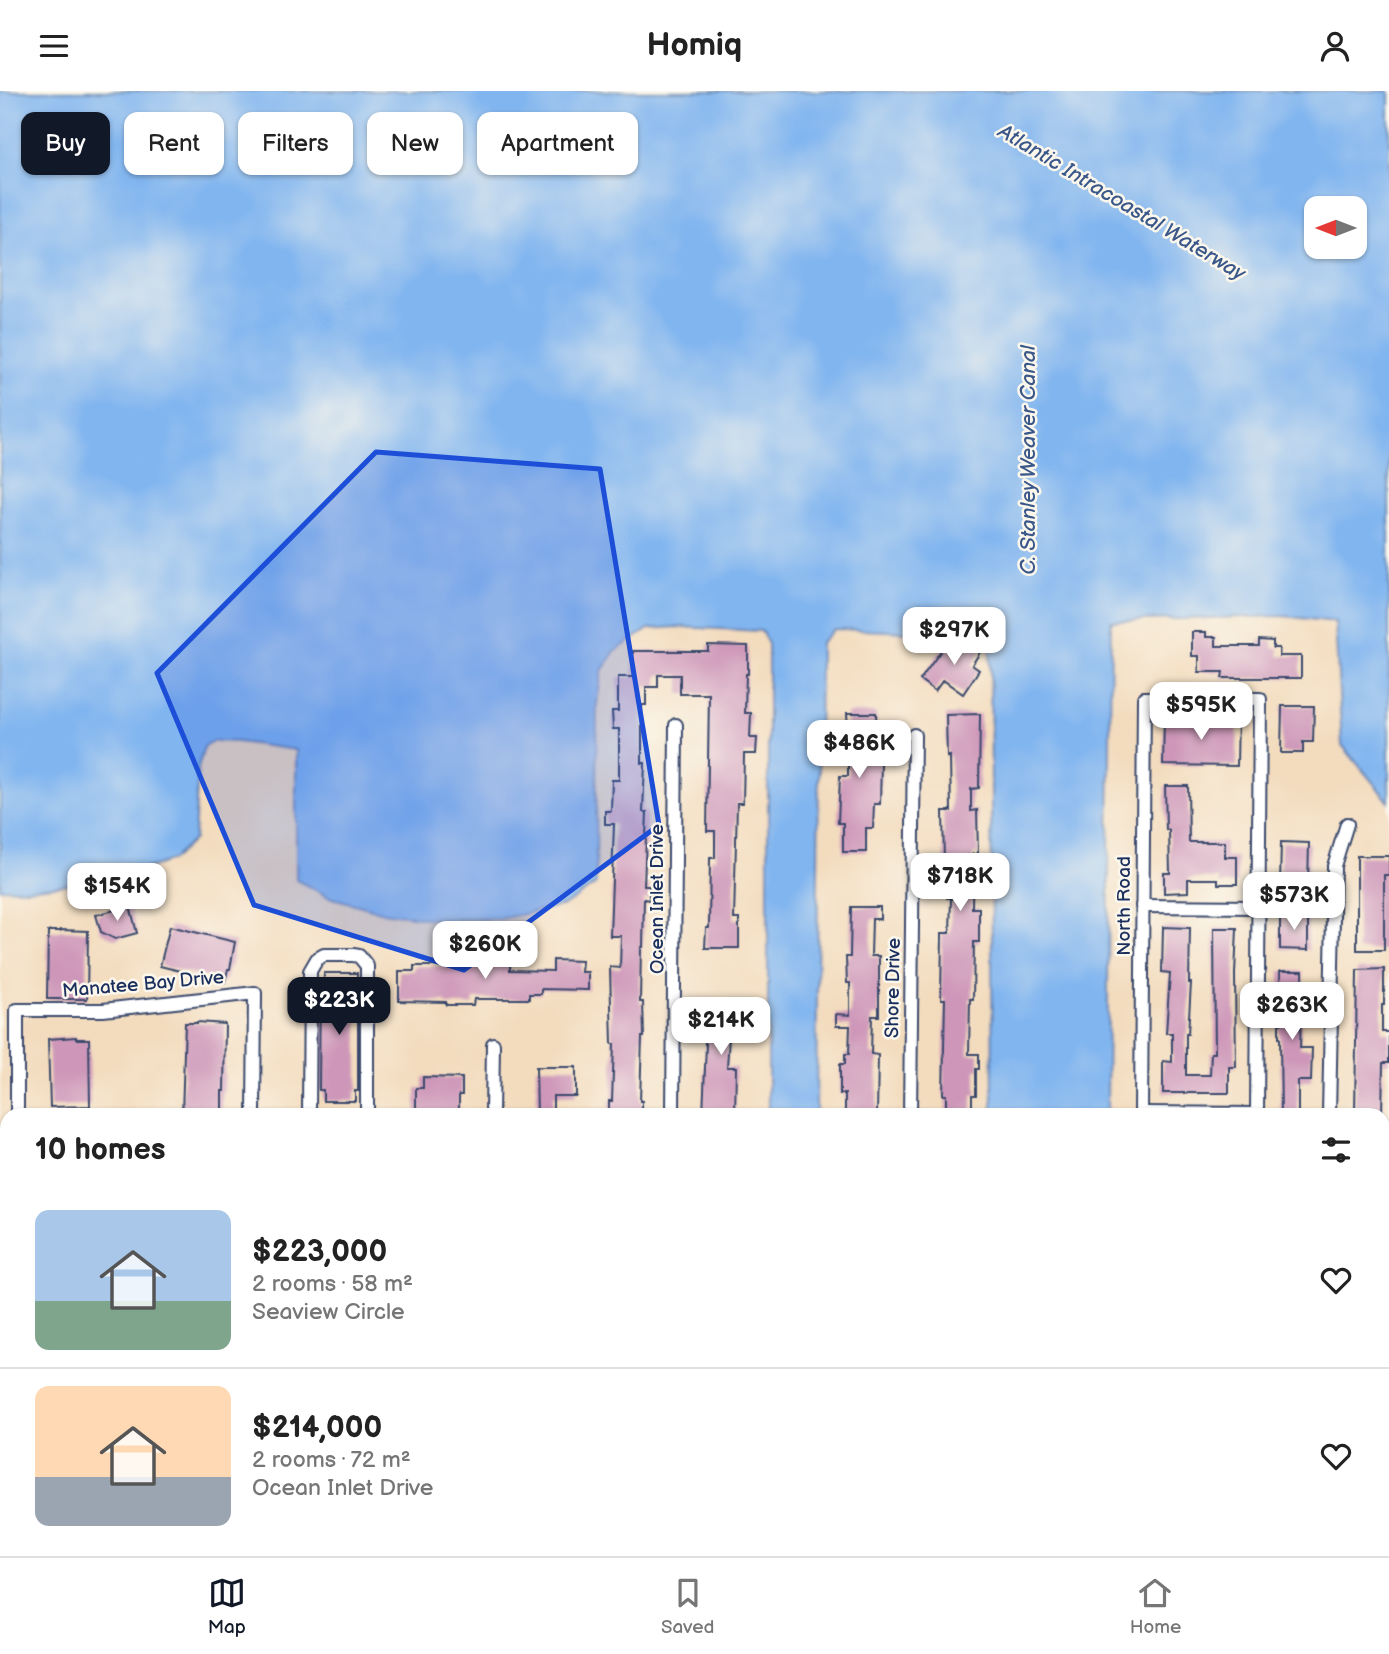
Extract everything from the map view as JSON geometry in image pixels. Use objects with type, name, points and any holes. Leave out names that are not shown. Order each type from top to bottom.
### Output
[{"type":"street","name":"North Road","points":[[1140,1108],[1144,698],[1260,699],[1258,907]]},
{"type":"street","name":"Ocean Inlet Drive","points":[[673,1108],[676,725]]},
{"type":"street","name":"Shore Drive","points":[[910,1108],[914,735]]},
{"type":"street","points":[[1329,1108],[1334,866],[1347,824]]},
{"type":"street","points":[[1142,906],[1258,907],[1257,1108]]},
{"type":"street","points":[[309,1108],[310,971],[317,959],[324,954],[353,954],[365,961],[368,972],[368,1108]]},
{"type":"street","name":"Manatee Bay Drive","points":[[17,1108],[17,1010],[103,1010],[255,993],[254,1108]]},
{"type":"street","points":[[492,1108],[493,1044]]},
{"type":"highlighted area","points":[[376,452],[600,469],[659,825],[464,970],[254,905],[157,673]]},
{"type":"water","points":[[0,91],[1389,91],[1389,802],[1342,745],[1335,622],[1283,616],[1111,621],[1107,1108],[993,1108],[990,635],[834,629],[820,643],[816,1108],[768,1108],[768,644],[761,631],[677,627],[649,629],[615,651],[602,671],[597,703],[596,884],[565,905],[500,919],[439,920],[383,912],[329,897],[296,880],[296,750],[238,742],[214,741],[204,747],[198,768],[194,839],[172,860],[118,878],[28,889],[0,888]]},
{"type":"building","points":[[1192,632],[1206,632],[1206,637],[1216,637],[1216,646],[1259,646],[1259,640],[1273,641],[1273,648],[1279,648],[1279,656],[1301,656],[1301,678],[1222,678],[1223,672],[1199,672],[1199,656],[1192,656]]},
{"type":"building","points":[[965,637],[982,649],[972,665],[979,670],[963,694],[943,680],[935,691],[920,680],[945,645],[955,652]]},
{"type":"building","points":[[708,645],[748,646],[745,713],[751,713],[750,738],[757,738],[756,754],[744,754],[743,803],[737,803],[734,919],[739,919],[739,948],[705,948],[706,928],[709,928],[710,858],[715,858],[715,831],[707,831],[709,694],[680,694],[680,675],[658,675],[658,687],[646,687],[646,705],[642,705],[642,763],[645,763],[643,812],[647,812],[644,886],[649,886],[649,900],[644,899],[641,947],[640,1002],[643,1002],[644,1037],[640,1101],[642,1108],[609,1108],[609,1101],[612,1101],[614,1044],[610,967],[620,968],[621,936],[610,936],[614,824],[605,824],[605,811],[611,811],[612,780],[619,780],[619,729],[613,729],[612,711],[618,711],[618,677],[633,677],[633,651],[708,651]]},
{"type":"building","points":[[1282,706],[1314,706],[1313,742],[1303,742],[1303,753],[1281,753]]},
{"type":"building","points":[[847,713],[876,713],[878,762],[881,762],[880,804],[874,804],[873,828],[866,828],[866,852],[843,852],[843,823],[838,823],[840,776],[848,776],[848,747],[839,747],[839,729],[848,729]]},
{"type":"building","points":[[1216,713],[1238,714],[1237,766],[1163,765],[1164,719],[1193,719],[1193,724],[1216,724]]},
{"type":"building","points":[[980,714],[979,788],[971,789],[971,811],[977,810],[978,854],[973,854],[972,908],[979,908],[979,942],[974,942],[973,999],[970,999],[969,1054],[979,1054],[976,1095],[972,1095],[972,1108],[946,1108],[946,1095],[943,1095],[945,999],[941,999],[942,933],[950,933],[951,898],[947,898],[947,877],[942,877],[943,811],[951,811],[946,715]]},
{"type":"building","points":[[1165,786],[1188,786],[1189,842],[1225,842],[1225,857],[1237,857],[1237,884],[1218,884],[1218,879],[1188,879],[1188,892],[1164,893],[1164,873],[1170,873]]},
{"type":"building","points":[[1281,842],[1309,843],[1308,885],[1280,885]]},
{"type":"building","points":[[1357,856],[1389,856],[1389,875],[1384,875],[1384,950],[1357,950]]},
{"type":"building","points":[[130,906],[137,933],[115,939],[101,932],[96,915]]},
{"type":"building","points":[[851,907],[880,907],[880,919],[872,919],[871,956],[879,956],[879,1016],[872,1016],[871,1054],[878,1055],[877,1108],[845,1108],[845,1094],[840,1094],[840,1064],[845,1064],[845,1054],[849,1054],[850,1026],[836,1026],[836,1014],[850,1015],[850,983],[847,983],[846,957],[850,957]]},
{"type":"building","points":[[1280,915],[1308,915],[1308,950],[1280,949]]},
{"type":"building","points":[[170,926],[235,942],[225,982],[160,966]]},
{"type":"building","points":[[1163,927],[1190,928],[1191,983],[1186,1034],[1186,1075],[1210,1075],[1211,1053],[1215,1053],[1214,928],[1237,928],[1236,1067],[1229,1067],[1229,1093],[1163,1093],[1163,1061],[1172,1062],[1172,1033],[1166,1033],[1170,973],[1162,972]]},
{"type":"building","points":[[48,931],[88,931],[87,999],[47,999]]},
{"type":"building","points":[[446,951],[462,951],[461,964],[510,963],[510,970],[553,971],[553,960],[582,961],[581,972],[588,972],[588,990],[541,989],[541,994],[529,994],[529,999],[474,999],[473,1005],[399,1001],[399,971],[414,971],[414,966],[446,966]]},
{"type":"building","points":[[1384,969],[1382,1032],[1389,1032],[1389,1063],[1383,1063],[1382,1108],[1355,1108],[1357,970]]},
{"type":"building","points":[[1280,971],[1303,971],[1304,1015],[1301,1015],[1300,1048],[1312,1048],[1311,1081],[1298,1081],[1298,1108],[1281,1108]]},
{"type":"building","points":[[324,973],[357,973],[358,1091],[355,1091],[355,1101],[323,1101],[323,1090],[319,1090],[320,983],[324,983]]},
{"type":"building","points":[[708,1002],[744,1003],[743,1038],[729,1037],[727,1067],[736,1067],[735,1108],[703,1108]]},
{"type":"building","points":[[185,1023],[225,1024],[222,1108],[182,1108]]},
{"type":"building","points":[[48,1039],[89,1039],[90,1106],[50,1107]]},
{"type":"building","points":[[536,1067],[576,1067],[576,1096],[553,1096],[553,1108],[537,1108]]},
{"type":"building","points":[[423,1077],[462,1078],[459,1108],[416,1108],[416,1088],[423,1088]]},
{"type":"water label","name":"Atlantic Intracoastal Waterway","points":[[1122,202]]},
{"type":"water label","name":"C. Stanley Weaver Canal","points":[[1028,460]]}]
